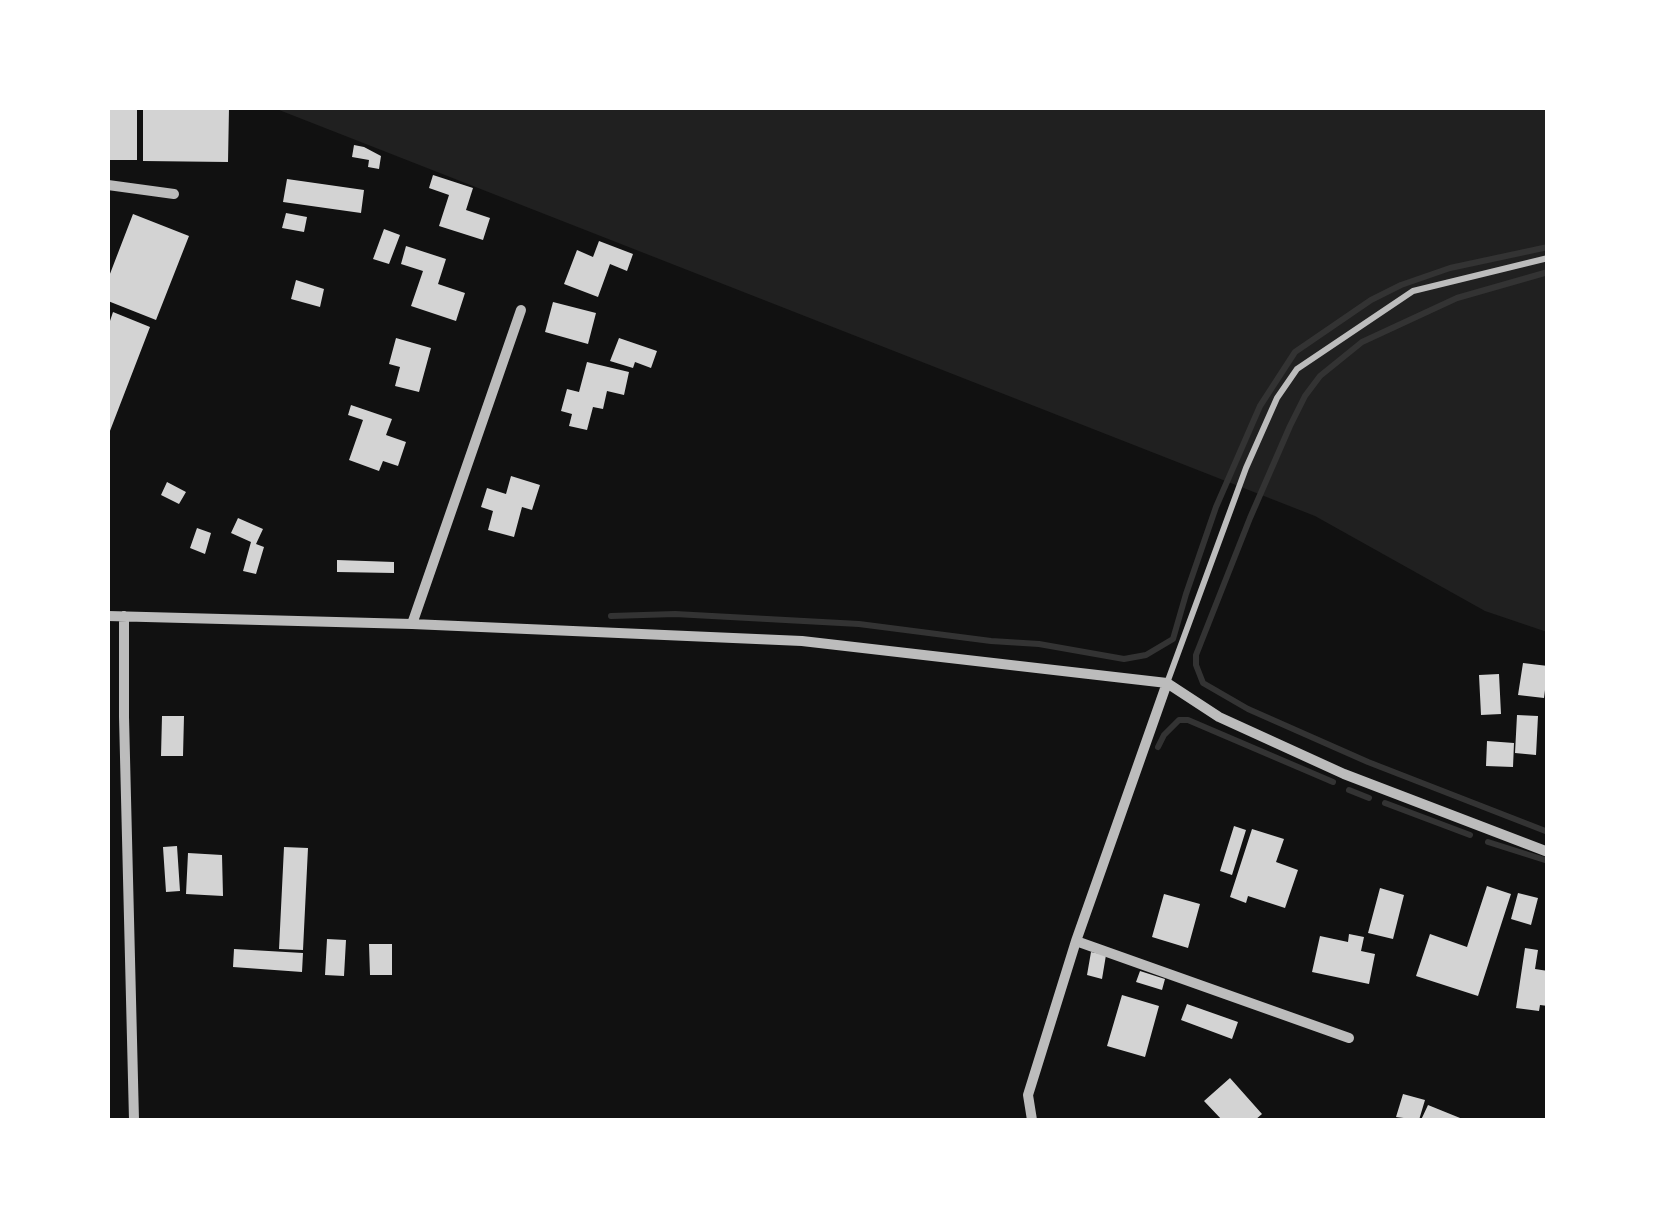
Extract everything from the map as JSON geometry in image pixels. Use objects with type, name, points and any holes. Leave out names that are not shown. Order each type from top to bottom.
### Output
[{"type":"street","points":[[108,185],[174,194]]},
{"type":"street","points":[[412,624],[521,310]]},
{"type":"street","points":[[108,616],[412,624],[802,642],[1167,683],[1219,717],[1344,774],[1548,852]]},
{"type":"street","points":[[124,616],[134,1120]]},
{"type":"street","points":[[1032,1120],[1028,1095],[1076,941],[1167,683]]},
{"type":"street","points":[[1076,941],[1349,1038]]},
{"type":"lane","points":[[1167,683],[1246,468],[1277,398],[1297,369],[1413,291],[1548,258]]},
{"type":"shaded area","points":[[274,108],[1547,108],[1547,632],[1485,611],[1315,516]]},
{"type":"building","points":[[108,108],[137,108],[137,160],[108,160]]},
{"type":"building","points":[[143,108],[229,108],[228,162],[143,161]]},
{"type":"building","points":[[354,145],[381,156],[379,169],[368,167],[369,160],[352,157]]},
{"type":"building","points":[[433,175],[473,188],[466,210],[490,218],[483,240],[439,226],[449,195],[429,188]]},
{"type":"building","points":[[287,179],[364,190],[361,213],[283,202]]},
{"type":"building","points":[[286,213],[307,217],[304,232],[282,228]]},
{"type":"building","points":[[133,214],[189,236],[156,320],[108,301],[108,279]]},
{"type":"building","points":[[384,229],[400,235],[389,264],[373,259]]},
{"type":"building","points":[[599,241],[633,254],[627,271],[610,264],[598,297],[564,284],[577,250],[593,257]]},
{"type":"building","points":[[406,246],[446,259],[438,284],[465,293],[456,321],[411,306],[423,271],[401,264]]},
{"type":"building","points":[[296,280],[324,289],[320,307],[291,299]]},
{"type":"building","points":[[553,302],[596,313],[588,344],[545,332]]},
{"type":"building","points":[[113,312],[150,327],[108,436],[108,327]]},
{"type":"building","points":[[396,338],[431,348],[419,392],[395,386],[400,367],[389,364]]},
{"type":"building","points":[[619,338],[657,351],[651,368],[635,362],[633,368],[610,361]]},
{"type":"building","points":[[587,362],[629,372],[624,395],[607,391],[603,409],[593,407],[587,430],[569,426],[572,414],[561,411],[567,389],[579,392]]},
{"type":"building","points":[[351,405],[392,419],[386,435],[406,442],[398,466],[383,461],[379,471],[349,460],[363,420],[348,415]]},
{"type":"building","points":[[511,476],[540,485],[532,510],[522,507],[514,537],[488,530],[493,511],[481,507],[487,488],[506,494]]},
{"type":"building","points":[[167,482],[186,492],[179,504],[161,495]]},
{"type":"building","points":[[238,518],[263,529],[256,544],[264,547],[256,574],[243,571],[251,542],[231,533]]},
{"type":"building","points":[[197,528],[211,533],[205,554],[190,548]]},
{"type":"building","points":[[337,560],[394,562],[394,573],[337,572]]},
{"type":"building","points":[[1523,663],[1548,666],[1544,698],[1518,695]]},
{"type":"building","points":[[1499,674],[1501,714],[1481,715],[1479,675]]},
{"type":"building","points":[[1517,715],[1538,716],[1536,755],[1515,753]]},
{"type":"building","points":[[162,716],[184,716],[183,756],[161,756]]},
{"type":"building","points":[[1487,741],[1514,743],[1513,767],[1486,766]]},
{"type":"building","points":[[1234,826],[1246,830],[1232,875],[1220,871]]},
{"type":"building","points":[[1252,829],[1284,839],[1276,862],[1298,870],[1285,908],[1248,896],[1246,903],[1230,897]]},
{"type":"building","points":[[177,846],[180,891],[166,892],[163,847]]},
{"type":"building","points":[[284,847],[308,848],[303,950],[279,949]]},
{"type":"building","points":[[188,853],[222,855],[223,896],[186,894]]},
{"type":"building","points":[[1487,886],[1511,894],[1478,996],[1416,976],[1430,934],[1467,947]]},
{"type":"building","points":[[1380,888],[1404,895],[1393,939],[1368,933]]},
{"type":"building","points":[[1518,893],[1538,898],[1531,925],[1511,919]]},
{"type":"building","points":[[1164,894],[1200,904],[1188,948],[1152,937]]},
{"type":"building","points":[[1349,934],[1364,937],[1361,951],[1375,954],[1369,984],[1312,972],[1320,936],[1348,942]]},
{"type":"building","points":[[327,939],[346,940],[344,976],[325,975]]},
{"type":"building","points":[[369,944],[392,944],[392,975],[370,975]]},
{"type":"building","points":[[1525,948],[1538,950],[1535,969],[1548,971],[1548,1006],[1540,1005],[1539,1011],[1516,1008]]},
{"type":"building","points":[[234,949],[303,953],[302,972],[233,967]]},
{"type":"building","points":[[1091,952],[1106,955],[1102,979],[1087,975]]},
{"type":"building","points":[[1140,971],[1165,979],[1162,990],[1136,982]]},
{"type":"building","points":[[1122,995],[1159,1006],[1145,1057],[1107,1046]]},
{"type":"building","points":[[1187,1004],[1238,1022],[1232,1039],[1181,1020]]},
{"type":"building","points":[[1230,1078],[1262,1114],[1255,1120],[1222,1120],[1204,1101]]},
{"type":"building","points":[[1403,1094],[1425,1100],[1419,1120],[1396,1117]]},
{"type":"building","points":[[1428,1105],[1465,1120],[1421,1120]]},
{"type":"waterway","points":[[611,616],[675,614],[859,624],[1039,644],[1124,659],[1146,655],[1173,639],[1216,507],[1260,406],[1295,352],[1371,300],[1401,285],[1450,268],[1548,247]]},
{"type":"waterway","points":[[1548,272],[1457,298],[1362,342],[1320,376],[1290,426],[1196,655],[1203,683],[1248,709],[1368,762],[1548,832]]},
{"type":"waterway","points":[[1158,747],[1179,720],[1188,720],[1333,782]]},
{"type":"waterway","points":[[1349,790],[1369,798]]},
{"type":"waterway","points":[[1385,803],[1470,835]]},
{"type":"waterway","points":[[1488,842],[1548,861]]}]
